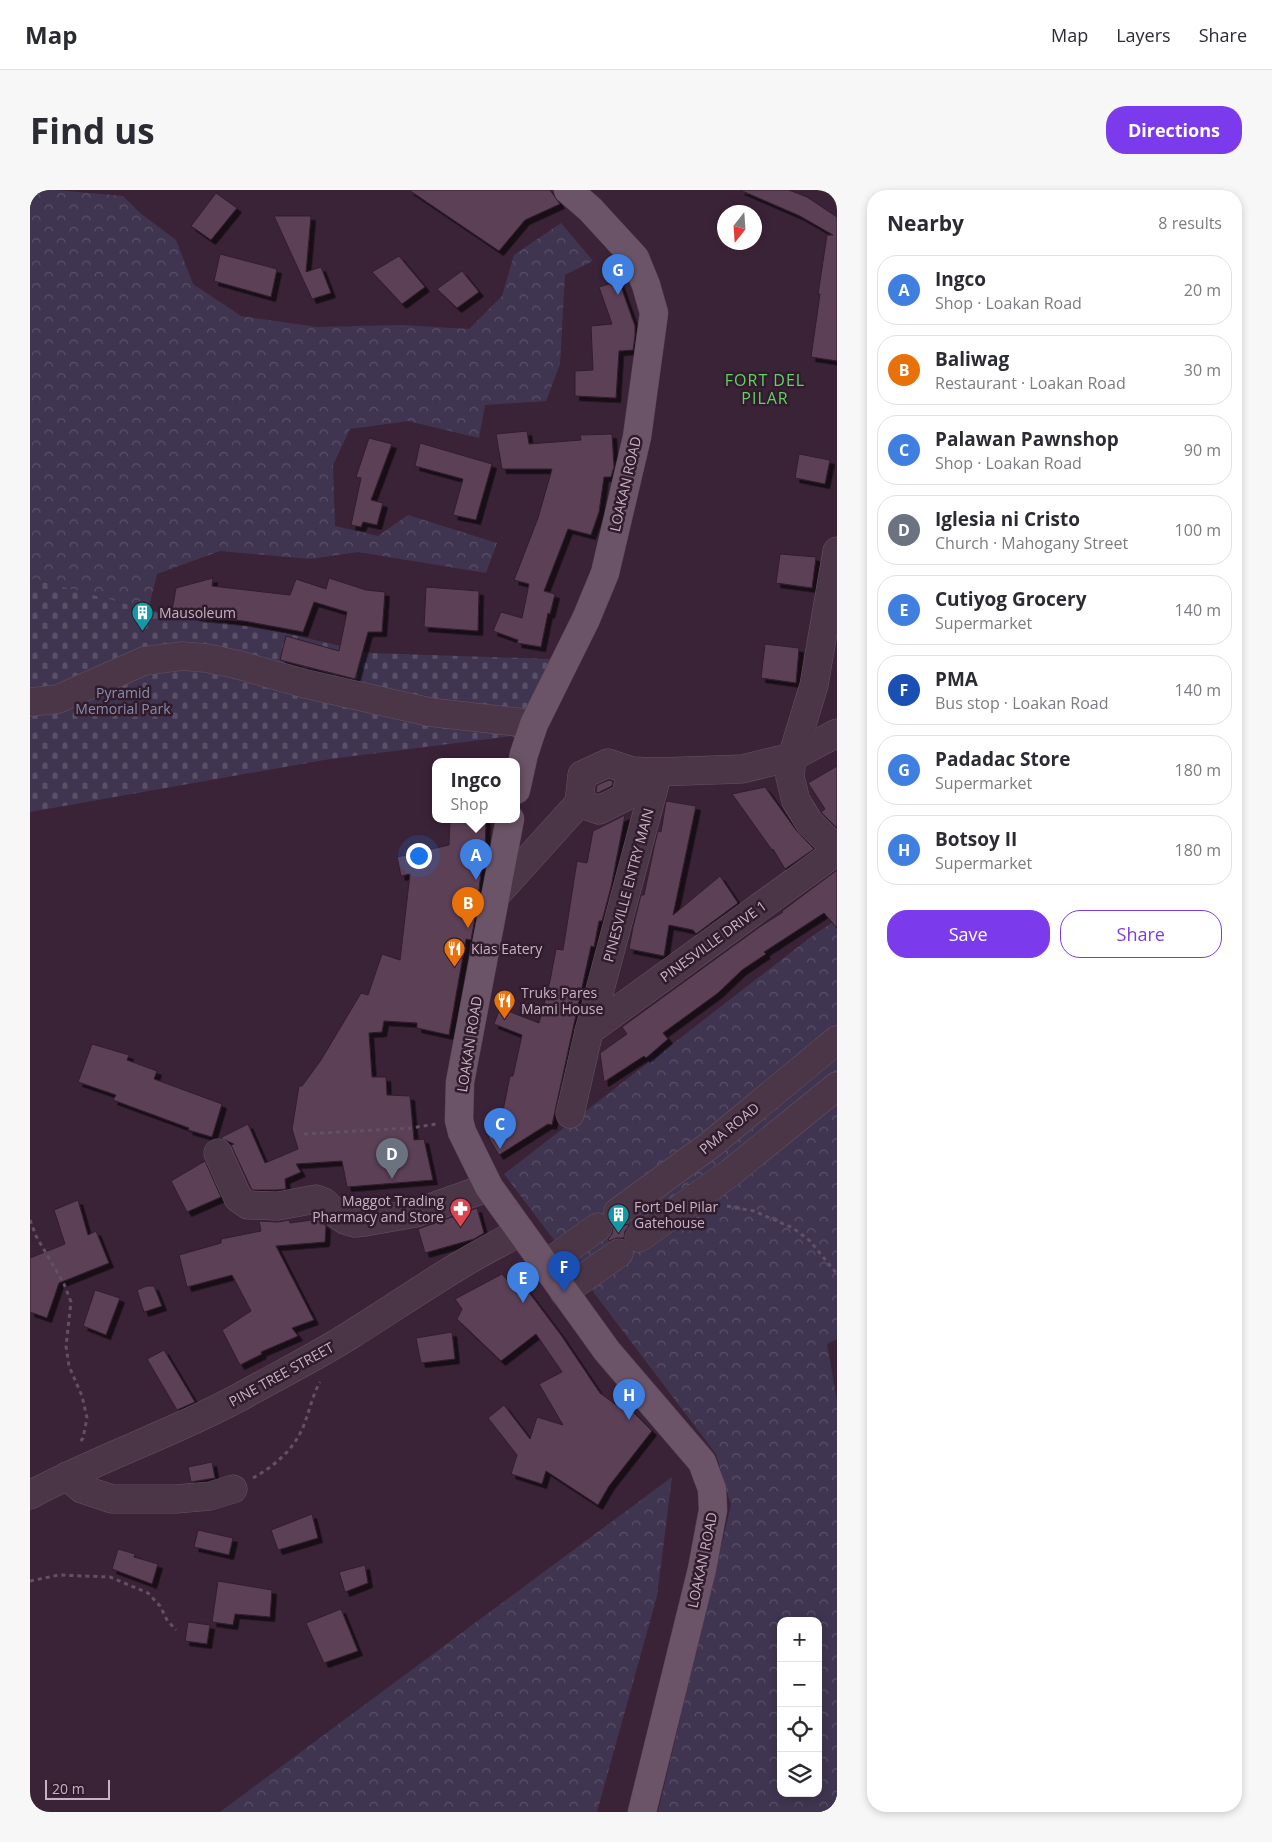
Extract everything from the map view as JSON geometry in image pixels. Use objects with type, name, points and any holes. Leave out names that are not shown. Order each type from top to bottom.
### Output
[{"type":"main road","name":"LOAKAN ROAD","points":[[520,772],[534,724],[586,619],[605,573],[637,437],[654,313],[646,285],[635,258],[590,209],[568,190]]},
{"type":"main road","name":"LOAKAN ROAD","points":[[509,823],[460,1082],[459,1120],[462,1132],[489,1187],[607,1351],[702,1462],[712,1489],[713,1510],[702,1570],[642,1812]]},
{"type":"street","points":[[837,551],[814,685],[792,758],[790,777],[796,801],[809,822],[837,851]]},
{"type":"street","points":[[30,702],[58,699],[144,661],[182,656],[206,658],[235,664],[306,684],[429,712],[534,724]]},
{"type":"street","points":[[645,771],[742,769],[792,758],[837,734]]},
{"type":"street","name":"PINESVILLE ENTRY MAIN","points":[[496,895],[579,803],[599,810],[625,797],[645,771]]},
{"type":"street","name":"PINESVILLE ENTRY MAIN","points":[[570,1114],[645,771]]},
{"type":"street","name":"PINESVILLE DRIVE 1","points":[[589,1031],[837,851]]},
{"type":"street","name":"PMA ROAD","points":[[545,1265],[687,1162],[837,1040]]},
{"type":"street","points":[[564,1292],[629,1246],[717,1197],[730,1174],[837,1086]]},
{"type":"street","points":[[218,1153],[238,1198],[248,1206],[278,1206],[316,1199],[324,1202],[344,1220],[355,1222],[416,1213],[489,1187]]},
{"type":"street","points":[[687,1162],[717,1197]]},
{"type":"street","name":"PINE TREE STREET","points":[[30,1495],[68,1476],[217,1410],[350,1335],[421,1289],[521,1232]]},
{"type":"street","points":[[68,1476],[82,1489],[112,1499],[152,1500],[202,1497],[233,1489]]},
{"type":"path","points":[[304,1134],[411,1128],[459,1120]]},
{"type":"path","points":[[717,1197],[754,1210],[793,1228],[810,1240],[837,1274]]},
{"type":"path","points":[[30,1220],[36,1236],[64,1284],[71,1302],[66,1346],[69,1366],[82,1396],[87,1418],[83,1438],[78,1445]]},
{"type":"path","points":[[233,1489],[274,1465],[292,1446],[304,1425],[316,1388],[321,1381]]},
{"type":"path","points":[[30,1581],[58,1575],[110,1577],[148,1593],[160,1606],[167,1620],[176,1630]]},
{"type":"green space","points":[[30,190],[55,190],[123,196],[140,213],[176,240],[193,284],[241,316],[317,327],[400,325],[469,329],[502,296],[514,255],[561,223],[593,261],[565,275],[560,364],[546,401],[485,405],[479,438],[408,421],[350,429],[333,465],[335,526],[378,536],[408,515],[497,543],[486,573],[358,552],[310,559],[220,551],[157,574],[148,610],[30,578]]},
{"type":"green space","name":"Pyramid Memorial Park","points":[[30,578],[148,610],[280,632],[371,653],[550,659],[556,662],[520,739],[511,736],[330,759],[30,812]]},
{"type":"green space","points":[[837,919],[837,1339],[827,1344],[837,1401],[837,1812],[658,1812],[731,1505],[716,1454],[504,1174],[811,937]]},
{"type":"green space","points":[[672,1477],[657,1596],[597,1812],[220,1812]]},
{"type":"building","points":[[409,190],[550,190],[560,204],[525,220],[499,251]]},
{"type":"building","points":[[740,190],[789,190],[807,197],[837,217],[837,361],[811,357],[827,235],[833,235],[800,216]]},
{"type":"building","points":[[216,193],[237,208],[211,240],[191,226]]},
{"type":"building","points":[[274,216],[311,216],[306,272],[321,267],[331,293],[312,299]]},
{"type":"building","points":[[220,254],[277,269],[271,297],[214,281]]},
{"type":"building","points":[[399,256],[425,287],[402,304],[372,272]]},
{"type":"building","points":[[462,271],[479,292],[457,308],[437,289]]},
{"type":"building","points":[[619,281],[635,326],[635,336],[633,350],[619,351],[616,398],[575,396],[575,371],[593,370],[591,326],[612,324],[599,287]]},
{"type":"building","points":[[527,431],[529,444],[581,440],[580,435],[612,434],[614,467],[611,477],[604,477],[599,512],[591,535],[568,529],[544,591],[555,594],[550,614],[548,613],[541,647],[517,643],[518,640],[493,631],[501,612],[522,618],[529,584],[514,580],[538,518],[552,469],[502,469],[496,434]]},
{"type":"building","points":[[369,438],[392,444],[371,500],[383,503],[377,525],[363,522],[361,527],[351,525],[361,478],[356,477]]},
{"type":"building","points":[[420,443],[492,464],[476,520],[453,515],[463,479],[415,466]]},
{"type":"building","points":[[799,454],[830,460],[825,484],[795,478]]},
{"type":"building","points":[[780,554],[816,557],[812,588],[776,583]]},
{"type":"building","points":[[213,578],[212,586],[290,595],[296,579],[326,589],[329,578],[366,590],[385,592],[382,632],[368,632],[355,679],[280,660],[286,636],[339,651],[347,612],[314,602],[303,632],[244,621],[200,617],[172,611],[176,588]]},
{"type":"building","points":[[426,587],[479,591],[478,631],[424,627]]},
{"type":"building","points":[[765,644],[799,648],[796,683],[761,678]]},
{"type":"building","points":[[837,766],[837,828],[821,812],[825,809],[808,783]]},
{"type":"building","points":[[609,780],[613,781],[612,786],[598,793],[596,792],[597,785]]},
{"type":"building","points":[[765,787],[796,830],[814,849],[785,869],[773,849],[732,794]]},
{"type":"building","points":[[666,801],[696,806],[673,915],[720,876],[738,903],[696,934],[693,930],[669,925],[664,956],[629,949],[641,895],[644,895],[658,831],[661,832]]},
{"type":"building","points":[[625,815],[611,887],[602,921],[599,921],[594,947],[591,946],[552,1125],[548,1124],[499,1155],[488,1137],[499,1130],[510,1076],[513,1076],[522,1035],[494,1024],[500,1008],[539,1023],[556,949],[563,950],[577,861],[587,863],[593,831]]},
{"type":"building","points":[[450,823],[486,823],[485,854],[483,854],[477,907],[471,940],[466,939],[449,1035],[417,1028],[417,1023],[384,1021],[382,1032],[369,1033],[372,1077],[386,1077],[387,1095],[410,1096],[414,1140],[424,1139],[433,1180],[347,1187],[342,1161],[296,1164],[301,1172],[285,1179],[286,1189],[253,1190],[231,1145],[234,1144],[220,1138],[248,1124],[265,1163],[298,1149],[292,1129],[299,1086],[302,1086],[321,1060],[361,993],[368,995],[382,954],[400,960],[410,874],[401,876],[397,857],[449,845]]},
{"type":"building","points":[[837,870],[837,928],[824,913],[764,952],[766,954],[742,970],[718,993],[663,1033],[668,1039],[646,1058],[644,1056],[604,1082],[600,1053],[627,1034],[622,1027],[783,912]]},
{"type":"building","points":[[92,1044],[129,1055],[127,1060],[157,1071],[154,1079],[222,1104],[212,1137],[188,1130],[189,1128],[113,1100],[116,1095],[78,1082]]},
{"type":"building","points":[[205,1161],[221,1197],[187,1212],[171,1181]]},
{"type":"building","points":[[78,1200],[88,1235],[96,1231],[109,1263],[59,1283],[47,1318],[30,1312],[30,1258],[65,1244],[54,1210]]},
{"type":"building","points":[[477,1208],[484,1233],[474,1239],[425,1253],[418,1229]]},
{"type":"building","points":[[319,1219],[326,1226],[325,1242],[276,1246],[314,1320],[292,1328],[298,1336],[261,1352],[262,1354],[240,1365],[222,1330],[251,1311],[232,1275],[187,1287],[179,1255],[221,1243],[221,1239],[261,1231],[259,1221],[278,1222],[289,1220],[290,1223]]},
{"type":"building","points":[[628,1224],[629,1226],[625,1231],[624,1238],[609,1241],[608,1239],[612,1234],[613,1227]]},
{"type":"building","points":[[502,1274],[510,1283],[519,1279],[561,1335],[600,1393],[619,1407],[623,1402],[652,1431],[609,1486],[598,1505],[546,1471],[542,1484],[511,1474],[517,1455],[488,1418],[504,1405],[530,1439],[537,1417],[563,1425],[539,1384],[562,1372],[536,1334],[501,1361],[457,1319],[462,1309],[455,1299]]},
{"type":"building","points":[[147,1286],[154,1286],[162,1306],[144,1312],[137,1290]]},
{"type":"building","points":[[95,1290],[120,1298],[106,1335],[83,1326]]},
{"type":"building","points":[[452,1332],[455,1359],[421,1363],[416,1338]]},
{"type":"building","points":[[164,1350],[195,1402],[177,1410],[147,1359]]},
{"type":"building","points":[[212,1462],[215,1478],[191,1482],[188,1467]]},
{"type":"building","points":[[312,1514],[318,1538],[278,1550],[271,1530]]},
{"type":"building","points":[[198,1530],[233,1538],[229,1555],[194,1547]]},
{"type":"building","points":[[118,1549],[135,1554],[134,1557],[158,1564],[152,1584],[112,1569]]},
{"type":"building","points":[[365,1565],[368,1583],[345,1592],[339,1572]]},
{"type":"building","points":[[218,1581],[272,1590],[270,1617],[235,1614],[233,1625],[212,1622]]},
{"type":"building","points":[[341,1609],[358,1651],[324,1663],[306,1623]]},
{"type":"building","points":[[188,1622],[210,1625],[207,1644],[185,1641]]},
{"type":"place","name":"Padadac Store","points":[[618,295]]},
{"type":"place","name":"Mausoleum","points":[[143,631]]},
{"type":"place","name":"Ingco","points":[[476,880]]},
{"type":"place","name":"Baliwag","points":[[468,928]]},
{"type":"place","name":"Kias Eatery","points":[[455,967]]},
{"type":"place","name":"Truks Pares Mami House","points":[[505,1019]]},
{"type":"place","name":"Palawan Pawnshop","points":[[500,1149]]},
{"type":"place","name":"Iglesia ni Cristo","points":[[392,1179]]},
{"type":"place","name":"Maggot Trading Pharmacy and Store","points":[[460,1227]]},
{"type":"place","name":"Fort Del Pilar Gatehouse","points":[[618,1233]]},
{"type":"place","name":"PMA","points":[[564,1292]]},
{"type":"place","name":"Cutiyog Grocery","points":[[523,1303]]},
{"type":"place","name":"Botsoy II","points":[[629,1420]]},
{"type":"district","name":"FORT DEL PILAR","points":[[765,389]]}]
